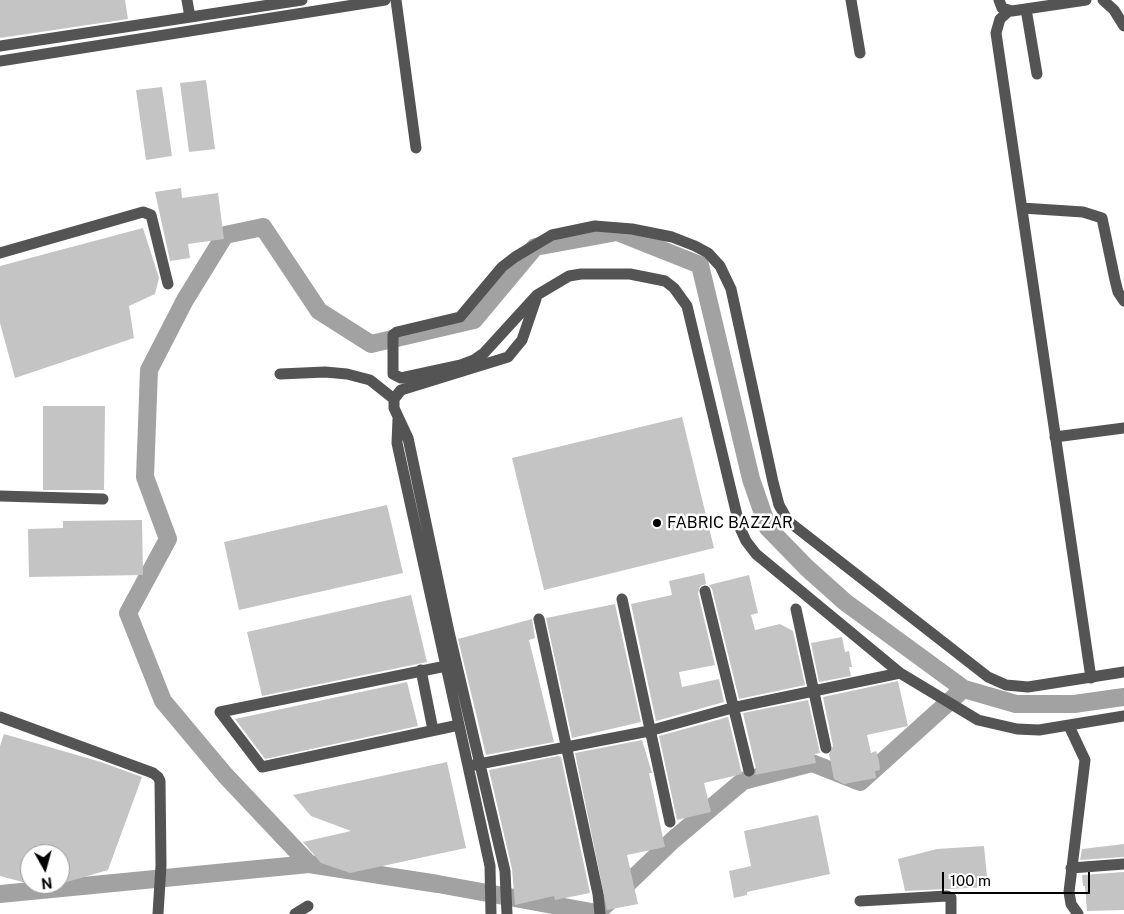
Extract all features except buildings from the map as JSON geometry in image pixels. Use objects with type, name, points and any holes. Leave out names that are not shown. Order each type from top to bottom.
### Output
[{"type":"street","points":[[187,0],[190,17]]},
{"type":"street","points":[[0,46],[302,0]]},
{"type":"street","points":[[0,61],[385,0]]},
{"type":"street","points":[[396,0],[416,148]]},
{"type":"street","points":[[851,0],[860,53]]},
{"type":"street","points":[[999,0],[1002,8],[1008,11],[1086,0]]},
{"type":"street","points":[[1103,0],[1114,10],[1124,26]]},
{"type":"street","points":[[1026,9],[1036,74]]},
{"type":"street","points":[[1008,11],[1000,19],[996,33],[1091,678]]},
{"type":"street","points":[[1022,208],[1083,212],[1102,218],[1118,292],[1124,300]]},
{"type":"street","points":[[0,253],[143,212],[151,215],[168,284]]},
{"type":"street","points":[[1124,672],[1028,686],[1006,685],[988,677],[788,521],[779,505],[773,482],[731,289],[720,266],[708,253],[695,246],[672,237],[622,228],[595,226],[552,235],[502,267],[460,317],[454,321],[397,332],[393,335],[393,374],[401,378],[461,366],[474,360],[484,353],[537,295],[563,279],[581,274],[630,274],[664,282],[674,288],[687,306],[740,528],[746,541],[756,554],[774,571],[900,673],[978,720],[1017,730],[1069,726],[1124,716]]},
{"type":"street","points":[[394,399],[401,390],[508,357],[522,340],[537,295]]},
{"type":"street","points":[[280,374],[325,372],[347,374],[370,380],[394,399],[398,418],[397,443],[490,866],[491,914]]},
{"type":"street","points":[[398,418],[408,438],[449,632],[505,871],[507,914]]},
{"type":"street","points":[[1055,437],[1119,429],[1124,435]]},
{"type":"street","points":[[0,496],[103,499]]},
{"type":"street","points":[[705,591],[732,708],[749,771]]},
{"type":"street","points":[[622,599],[670,822]]},
{"type":"street","points":[[796,609],[826,748]]},
{"type":"street","points":[[539,619],[598,894],[600,914]]},
{"type":"street","points":[[446,666],[220,712],[262,767],[459,725]]},
{"type":"street","points":[[421,670],[434,730]]},
{"type":"street","points":[[468,766],[649,731],[732,708],[900,673]]},
{"type":"street","points":[[0,717],[153,773],[158,777],[160,781],[161,865],[158,914]]},
{"type":"street","points":[[1069,726],[1082,751],[1084,760],[1069,892],[1071,904],[1078,914]]},
{"type":"street","points":[[1071,868],[1124,864]]},
{"type":"street","points":[[860,901],[947,896],[951,898],[951,914]]},
{"type":"street","points":[[295,914],[308,906]]},
{"type":"waterway","points":[[0,894],[309,864],[225,775],[163,701],[128,613],[168,539],[145,477],[149,370],[185,300],[225,235],[263,227],[319,311],[371,344],[474,320],[535,247],[617,232],[700,265],[751,479],[768,528],[807,568],[845,602],[964,689],[1016,704],[1074,704],[1124,697]]},
{"type":"waterway","points":[[309,864],[438,884],[597,913],[673,840],[743,781],[812,763],[860,782],[961,691]]},
{"type":"place","name":"FABRIC BAZZAR","points":[[657,523]]}]
